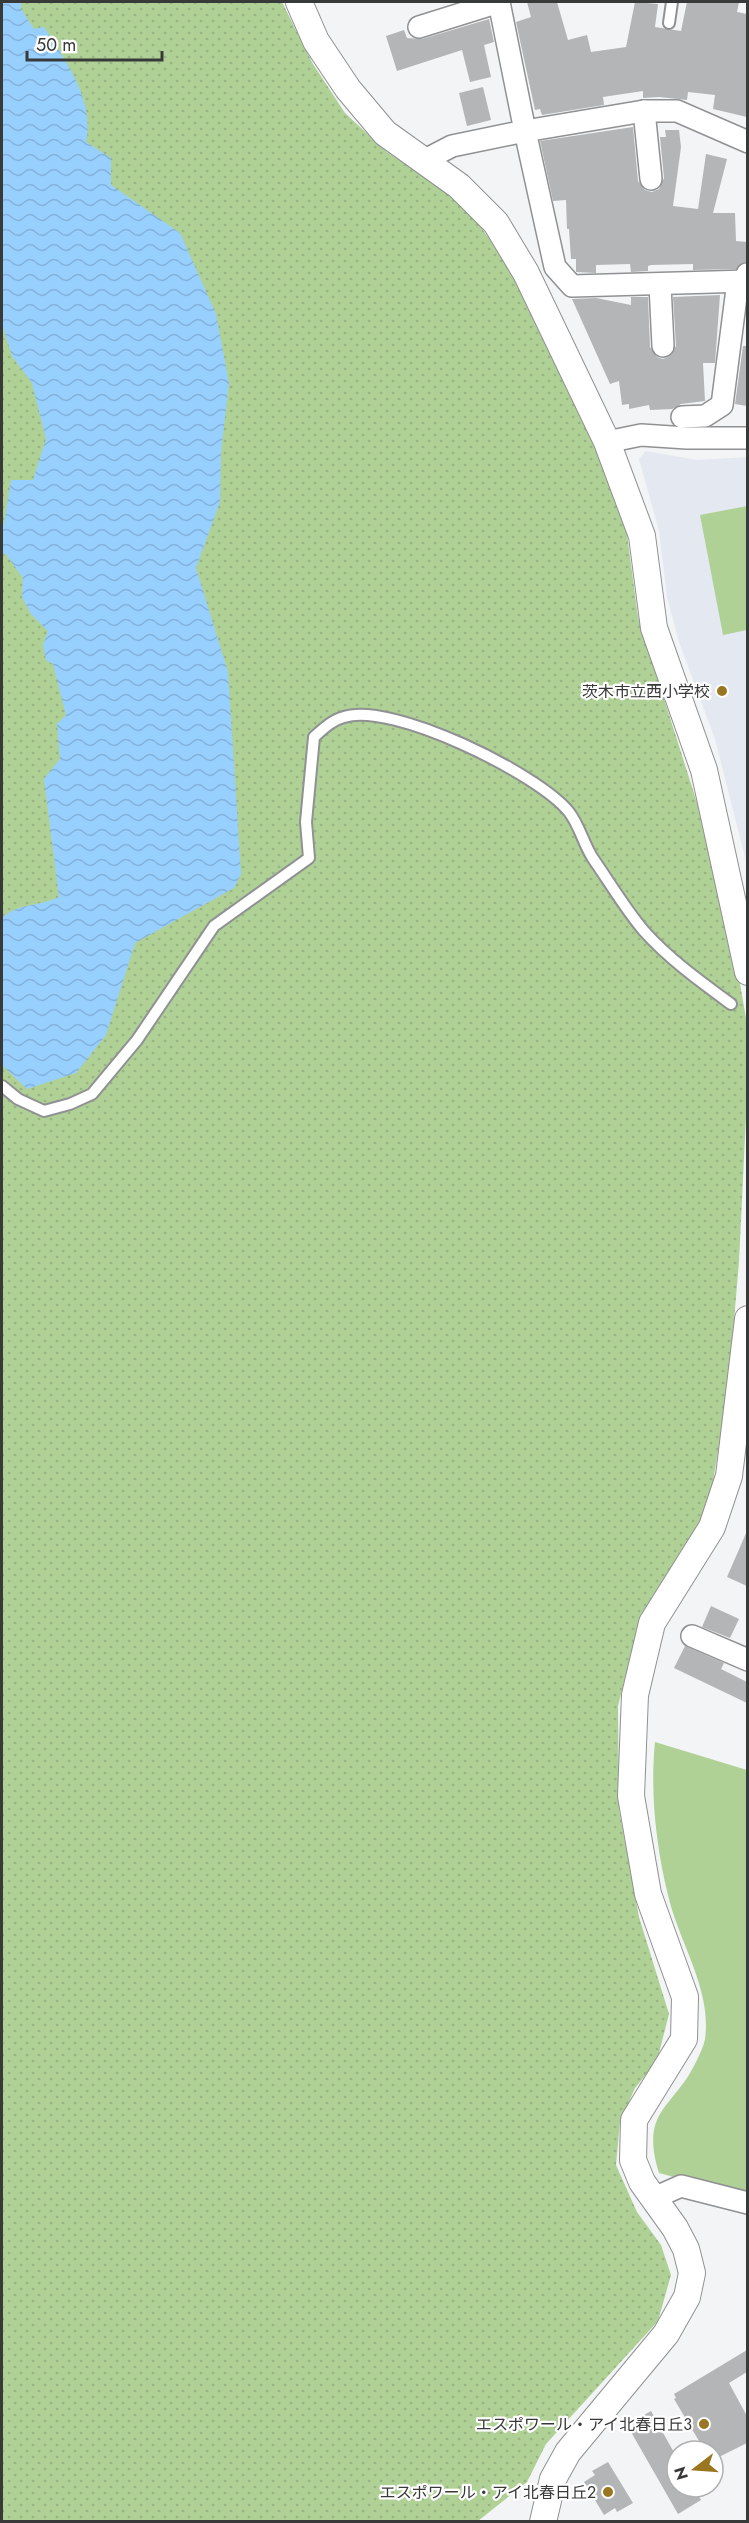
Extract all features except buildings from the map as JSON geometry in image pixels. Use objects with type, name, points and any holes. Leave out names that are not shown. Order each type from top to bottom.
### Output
[{"type":"street","points":[[299,2],[316,41],[348,89],[385,133],[479,203],[512,246],[607,442],[642,536],[654,628],[704,770],[747,972]]},
{"type":"street","points":[[419,27],[499,2],[555,267],[572,286],[660,285],[747,278]]},
{"type":"street","points":[[424,160],[452,146],[644,111],[677,111],[747,142]]},
{"type":"street","points":[[644,111],[651,179]]},
{"type":"street","points":[[681,417],[705,416],[722,405],[737,289],[747,278]]},
{"type":"street","points":[[660,285],[663,346]]},
{"type":"street","points":[[607,442],[641,435],[747,438]]},
{"type":"street","points":[[543,2522],[552,2479],[568,2452],[666,2334],[687,2297],[692,2273],[686,2249],[642,2182],[633,2160],[634,2120],[684,2039],[685,1997],[648,1894],[632,1796],[636,1695],[652,1623],[712,1527],[729,1476],[747,1319]]},
{"type":"street","points":[[692,1636],[746,1655]]},
{"type":"street","points":[[654,2199],[681,2186],[747,2203]]},
{"type":"lane","points":[[669,23],[672,2]]},
{"type":"lane","points":[[2,1086],[44,1111],[70,1104],[92,1094],[137,1040],[214,926],[309,858],[306,822],[314,737],[327,725],[345,716],[365,715],[391,719],[457,742],[522,773],[569,812],[593,859],[644,931],[688,972],[731,1004]]},
{"type":"shaded area","name":"茨木市立西小学校","points":[[646,451],[697,460],[747,457],[747,865],[715,739],[679,642],[667,597],[659,531],[639,459]]},
{"type":"green space","points":[[2,2],[282,2],[313,64],[345,113],[387,152],[445,190],[478,223],[507,263],[549,343],[612,479],[627,534],[638,617],[700,812],[732,937],[747,1024],[747,1096],[739,1262],[728,1390],[711,1494],[692,1541],[641,1614],[618,1706],[619,1810],[639,1917],[669,2014],[657,2061],[635,2088],[620,2122],[616,2165],[637,2212],[661,2245],[671,2275],[658,2321],[546,2444],[527,2482],[478,2521],[2,2522]]},
{"type":"green space","points":[[747,506],[747,630],[723,635],[700,515]]},
{"type":"green space","points":[[655,1742],[747,1770],[747,2197],[659,2173],[654,2152],[653,2135],[656,2122],[697,2060],[704,2042],[706,2020],[699,1984],[673,1913],[660,1857],[653,1780]]},
{"type":"water","points":[[2,2],[21,2],[21,9],[34,29],[44,27],[69,67],[82,96],[88,126],[86,142],[111,158],[111,185],[180,233],[216,314],[229,383],[221,452],[220,502],[196,568],[228,672],[241,874],[234,888],[135,943],[106,1035],[76,1073],[27,1089],[2,1065],[2,918],[22,907],[59,897],[44,779],[60,759],[57,724],[66,715],[53,664],[46,660],[43,645],[48,631],[31,614],[22,597],[23,578],[5,553],[2,554],[2,527],[11,480],[33,480],[46,439],[32,383],[12,356],[2,324]]},
{"type":"place","name":"茨木市立西小学校","points":[[722,691]]},
{"type":"place","name":"エスポワール・アイ北春日丘3","points":[[704,2424]]},
{"type":"place","name":"エスポワール・アイ北春日丘2","points":[[608,2492]]}]
